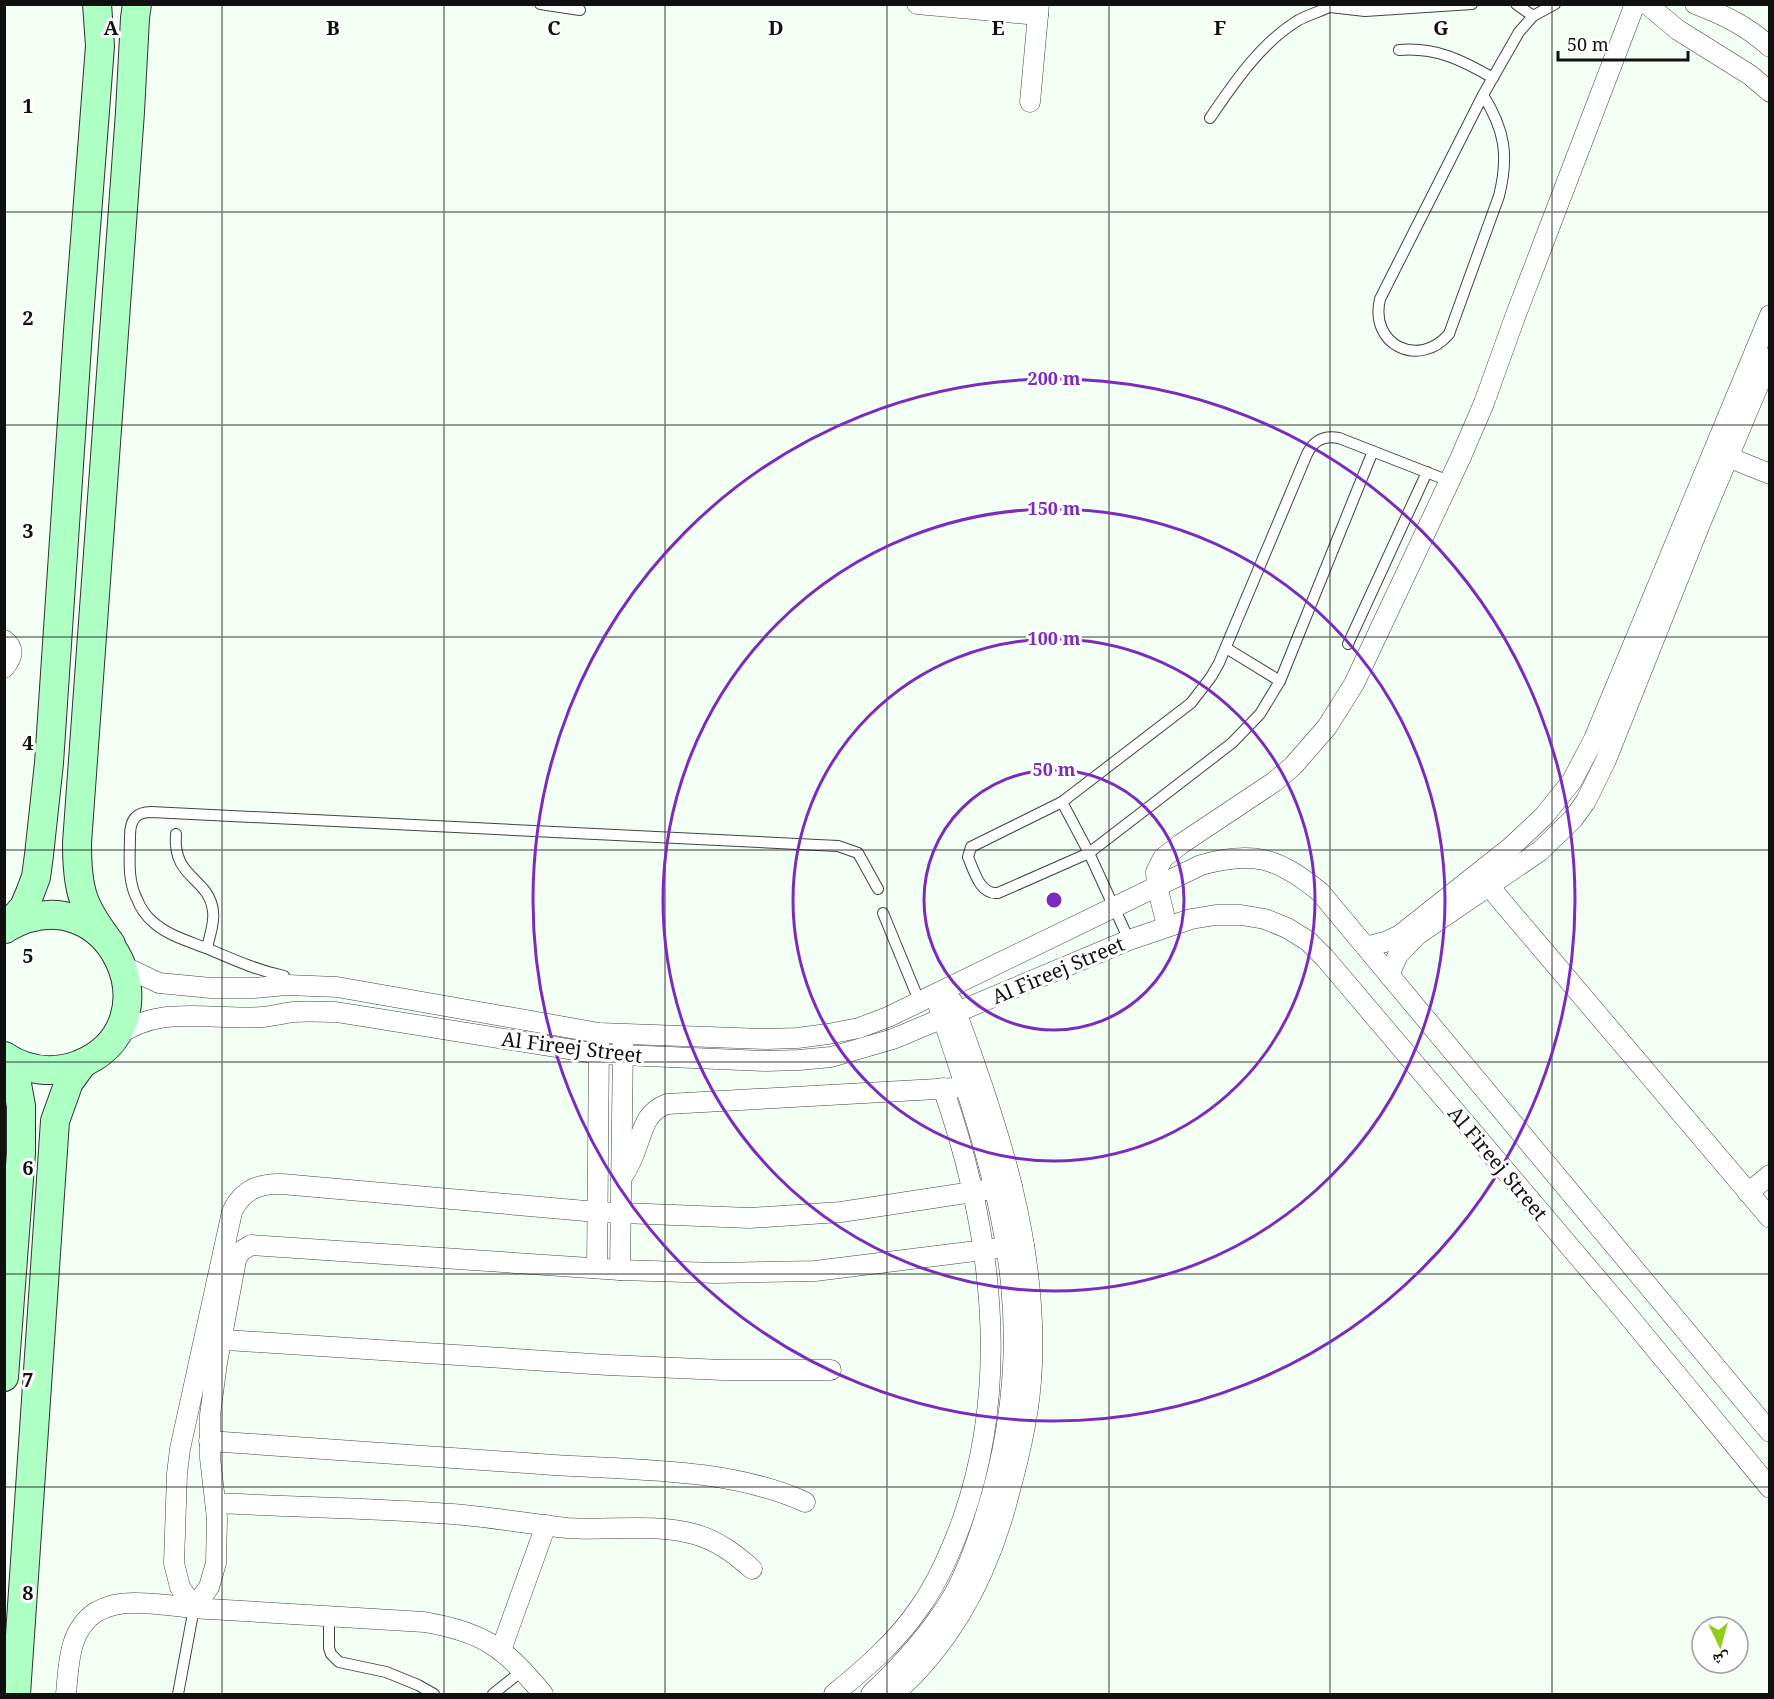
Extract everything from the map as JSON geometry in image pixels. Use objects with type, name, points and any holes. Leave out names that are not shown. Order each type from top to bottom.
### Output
[{"type":"street","points":[[4,929],[24,907],[36,877],[49,763],[77,342],[100,46],[97,4]]},
{"type":"street","points":[[5,1057],[24,1066],[44,1070],[70,1068],[83,1063],[96,1056],[106,1046],[119,1028],[126,1008],[128,987],[117,955],[87,909],[77,869],[77,843],[137,4]]},
{"type":"street","points":[[917,4],[1039,10],[1030,102]]},
{"type":"street","points":[[1167,926],[1156,886],[1156,872],[1159,864],[1168,853],[1274,782],[1311,747],[1327,727],[1354,684],[1484,403],[1515,317],[1637,4],[1649,5],[1678,30],[1750,75],[1770,92]]},
{"type":"street","points":[[1695,4],[1733,19],[1770,47]]},
{"type":"street","points":[[1389,975],[1398,955],[1417,935],[1483,880],[1559,799],[1603,743],[1721,454],[1760,367],[1770,315]]},
{"type":"street","points":[[1721,454],[1770,474]]},
{"type":"street","points":[[4,640],[10,644],[12,652],[4,668]]},
{"type":"street","name":"Al Fireej Street","points":[[117,955],[159,983],[211,988],[338,987],[599,1033],[797,1038],[859,1028],[934,996],[1201,865],[1227,858],[1252,857],[1277,863],[1320,892],[1770,1432]]},
{"type":"street","points":[[1366,947],[1400,935],[1483,880]]},
{"type":"street","points":[[1483,880],[1770,1218]]},
{"type":"street","name":"Al Fireej Street","points":[[106,1046],[128,1027],[158,1018],[175,1016],[262,1017],[294,1012],[336,1012],[599,1054],[766,1061],[831,1057],[893,1039],[1167,926],[1216,915],[1241,915],[1265,919],[1287,928],[1308,941],[1325,958],[1621,1307],[1770,1488]]},
{"type":"street","points":[[4,929],[31,918],[61,916],[88,925],[117,955]]},
{"type":"street","points":[[274,1015],[280,986]]},
{"type":"street","points":[[336,1012],[338,987]]},
{"type":"street","points":[[894,1695],[938,1646],[963,1612],[974,1592],[985,1569],[1004,1514],[1010,1453],[1014,1355],[1011,1284],[1015,1246],[1003,1187],[975,1088],[950,1015],[934,996]]},
{"type":"street","points":[[597,1268],[599,1033]]},
{"type":"street","points":[[620,1270],[623,1034]]},
{"type":"street","points":[[4,1377],[21,1153],[21,1117],[17,1084],[5,1057]]},
{"type":"street","points":[[16,1695],[56,1120],[69,1082],[83,1063]]},
{"type":"street","points":[[834,1695],[890,1644],[921,1606],[948,1559],[968,1505],[983,1446],[989,1393],[991,1330],[984,1251],[973,1192],[955,1123],[943,1088]]},
{"type":"street","points":[[621,1179],[634,1154],[647,1119],[659,1107],[667,1104],[975,1088]]},
{"type":"street","points":[[1748,1193],[1770,1175]]},
{"type":"street","points":[[194,1608],[209,1587],[214,1575],[217,1543],[216,1503],[209,1441],[213,1389],[213,1339],[232,1212],[243,1195],[261,1185],[282,1184],[620,1214],[704,1218],[796,1216],[841,1212],[1003,1187]]},
{"type":"street","points":[[194,1608],[180,1587],[176,1576],[173,1538],[180,1449],[236,1260],[241,1251],[250,1245],[620,1270],[716,1273],[815,1271],[1015,1246]]},
{"type":"street","points":[[213,1339],[608,1365],[723,1370],[831,1370]]},
{"type":"street","points":[[209,1441],[665,1472],[743,1482],[778,1490],[805,1502]]},
{"type":"street","points":[[871,1695],[919,1646],[951,1599],[976,1546],[994,1489],[1010,1453]]},
{"type":"street","points":[[216,1503],[451,1514],[585,1529],[677,1530],[716,1543],[734,1553],[752,1569]]},
{"type":"street","points":[[501,1650],[546,1525]]},
{"type":"street","points":[[66,1695],[70,1653],[82,1625],[97,1612],[113,1605],[131,1603],[441,1625],[475,1636],[501,1650],[523,1670],[543,1695]]},
{"type":"lane","points":[[540,4],[580,10]]},
{"type":"lane","points":[[1210,118],[1252,61],[1276,36],[1301,19],[1333,6],[1353,11],[1472,4]]},
{"type":"lane","points":[[1516,4],[1533,16]]},
{"type":"lane","points":[[1483,95],[1496,118],[1505,148],[1503,180],[1499,196],[1449,334],[1428,349],[1411,351],[1403,349],[1388,340],[1383,333],[1378,316],[1380,300],[1483,95],[1519,32],[1533,16],[1553,5]]},
{"type":"lane","points":[[1399,50],[1422,50],[1445,54],[1493,78]]},
{"type":"lane","points":[[1373,451],[1280,681],[1260,714],[1232,743],[1089,853],[998,893],[987,892],[981,885],[968,857],[971,847],[1062,802],[1191,703],[1211,677],[1226,648],[1310,447],[1316,441],[1331,436],[1373,451],[1427,472],[1449,482]]},
{"type":"lane","points":[[1348,644],[1427,472]]},
{"type":"lane","points":[[1226,648],[1280,681]]},
{"type":"lane","points":[[1062,802],[1089,853],[1129,940]]},
{"type":"lane","points":[[280,986],[284,976],[256,969],[207,948],[160,927],[146,915],[136,899],[130,872],[130,830],[133,820],[140,813],[162,812],[838,846],[858,853],[878,889]]},
{"type":"lane","points":[[176,834],[175,843],[180,862],[204,889],[212,904],[213,922],[207,948]]},
{"type":"lane","points":[[883,913],[934,996]]},
{"type":"lane","points":[[178,1695],[194,1608]]},
{"type":"lane","points":[[329,1616],[329,1648],[339,1662],[394,1675],[434,1695]]},
{"type":"lane","points":[[494,1695],[523,1670]]}]
